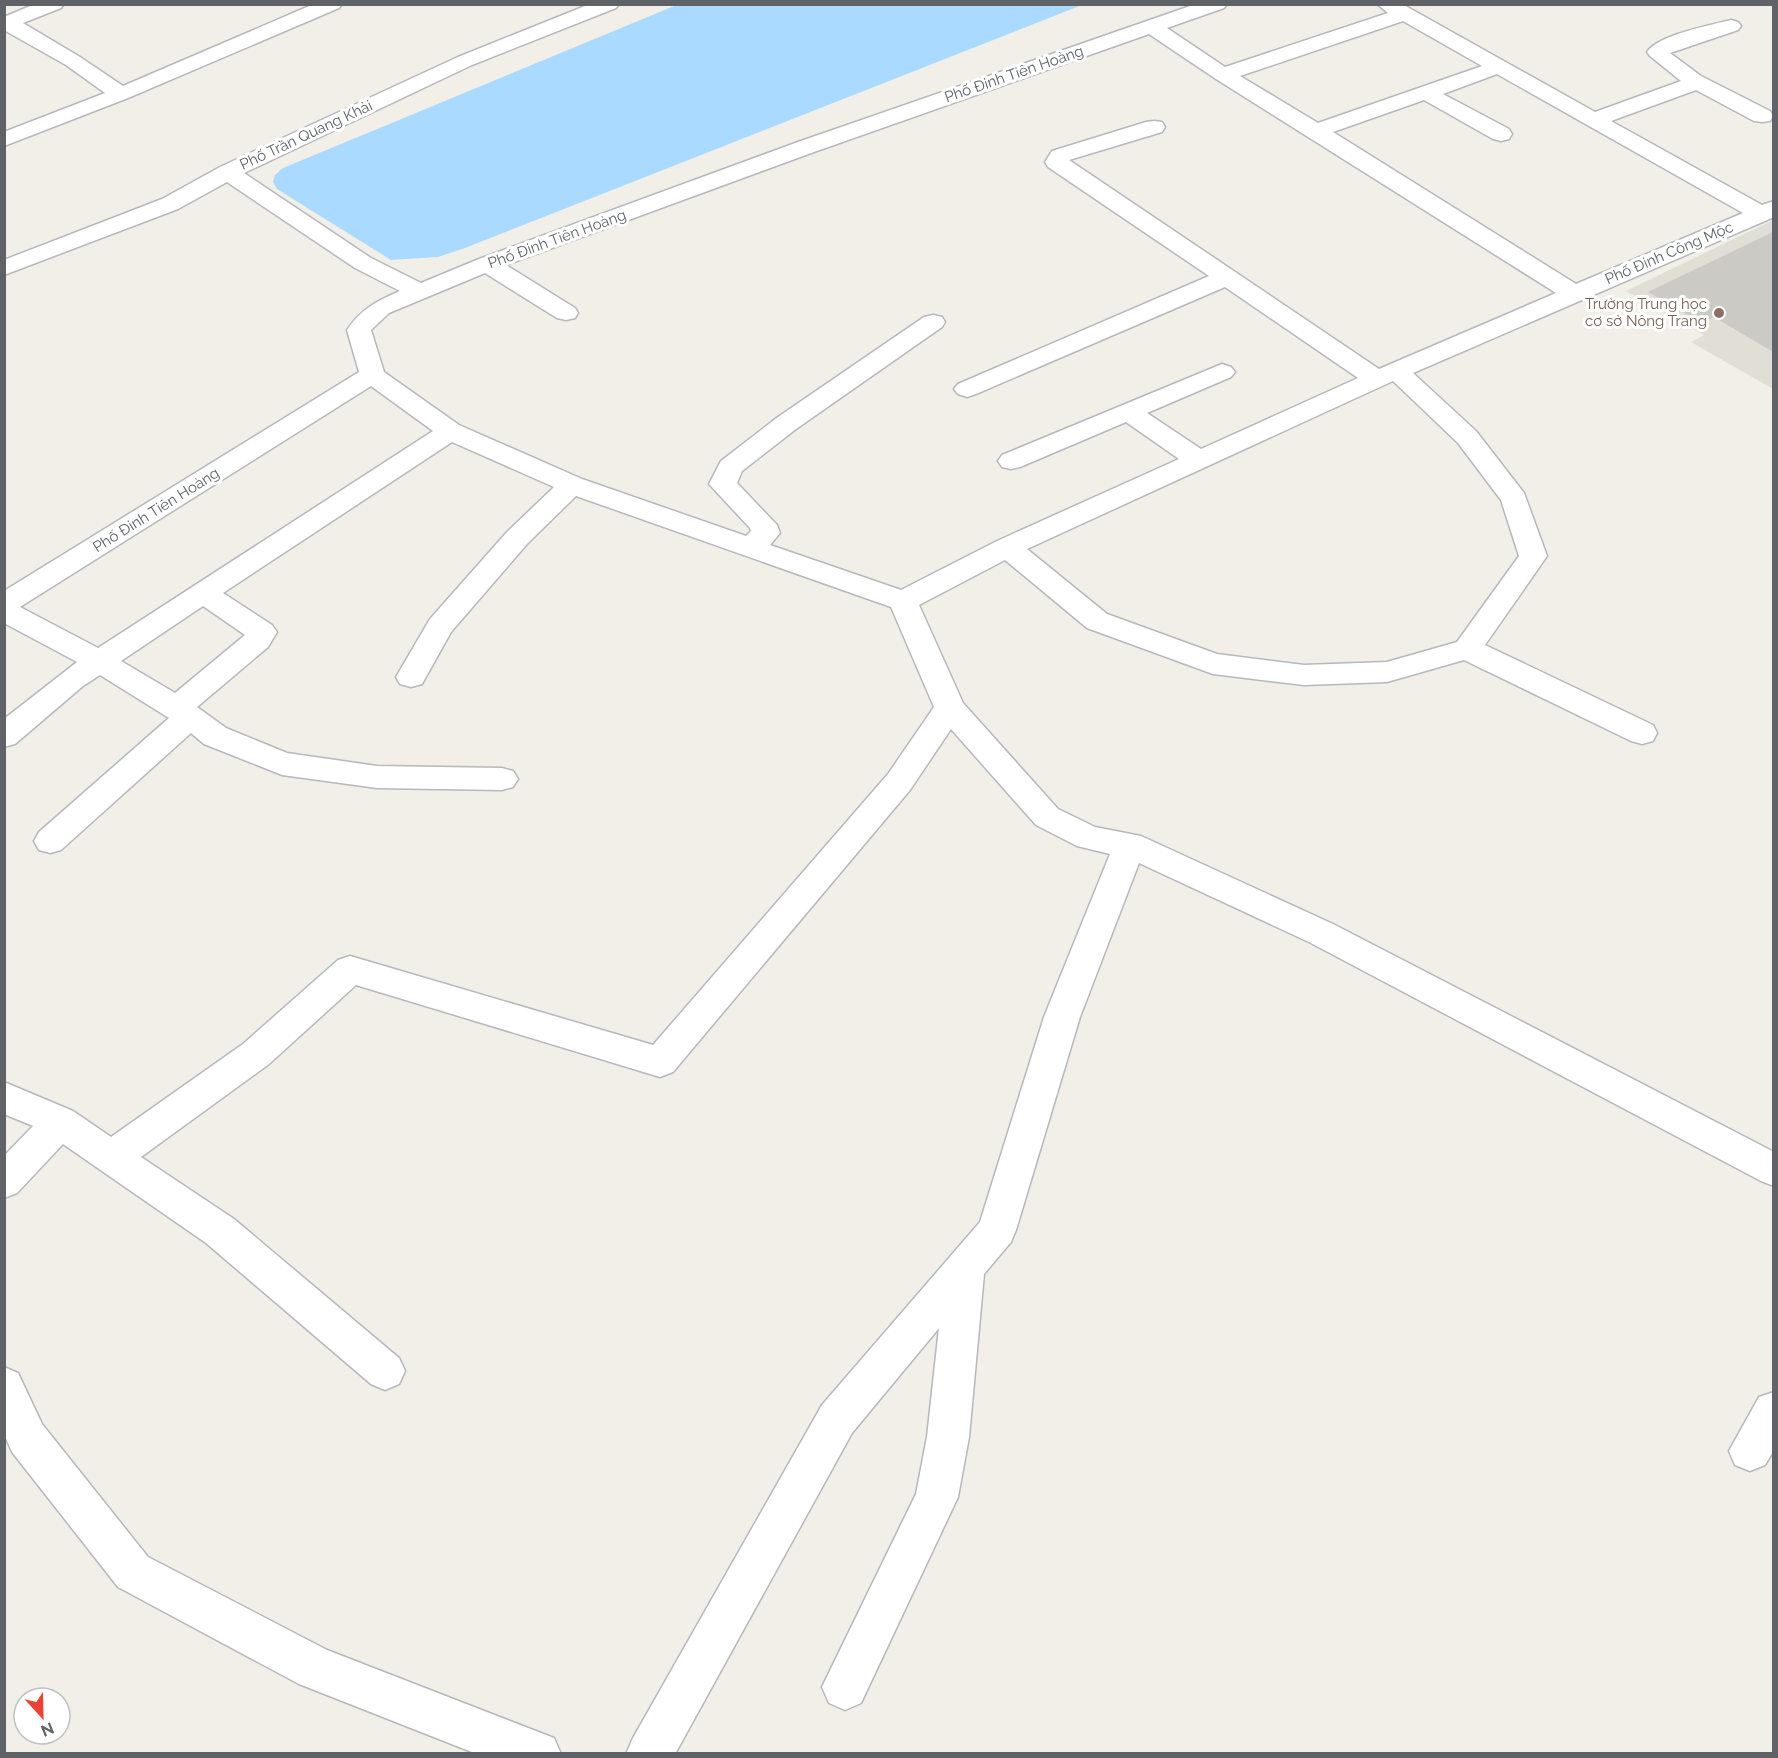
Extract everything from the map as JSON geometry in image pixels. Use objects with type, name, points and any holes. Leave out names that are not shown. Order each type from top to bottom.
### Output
[{"type":"street","points":[[7,24],[54,4]]},
{"type":"street","points":[[4,140],[121,94],[332,4]]},
{"type":"street","name":"Phố Trần Quang Khải","points":[[4,268],[170,204],[228,172],[465,61],[609,4]]},
{"type":"street","name":"Phố Đinh Tiên Hoàng","points":[[4,604],[372,375],[359,330],[367,318],[380,308],[487,264],[806,147],[1217,4]]},
{"type":"street","points":[[1222,75],[1396,9],[1767,211]]},
{"type":"street","points":[[7,24],[73,61],[121,94]]},
{"type":"street","points":[[1150,26],[1222,75],[1316,131],[1573,294]]},
{"type":"street","points":[[1731,26],[1668,45],[1657,52],[1666,61],[1698,82],[1762,116]]},
{"type":"street","points":[[1316,131],[1501,66]]},
{"type":"street","points":[[1595,119],[1698,82]]},
{"type":"street","points":[[1426,93],[1501,134]]},
{"type":"street","points":[[1007,547],[1097,621],[1213,664],[1304,675],[1387,672],[1467,649],[1533,556],[1514,499],[1467,437],[1387,375],[1226,278],[1056,162],[1060,156],[1154,126]]},
{"type":"street","points":[[228,172],[363,263],[419,291]]},
{"type":"street","name":"Phố Đinh Công Mộc","points":[[903,601],[1007,547],[1198,460],[1387,375],[1767,211]]},
{"type":"street","points":[[487,264],[566,313]]},
{"type":"street","points":[[967,389],[1226,278]]},
{"type":"street","points":[[751,547],[766,533],[763,525],[723,484],[730,467],[787,423],[933,322]]},
{"type":"street","points":[[1011,461],[1222,372]]},
{"type":"street","points":[[372,375],[450,431],[572,485],[903,601],[950,708],[1047,817],[1088,838],[1130,845],[1321,933],[1773,1170]]},
{"type":"street","points":[[1127,411],[1198,460]]},
{"type":"street","points":[[4,736],[72,679],[450,431]]},
{"type":"street","points":[[411,677],[440,626],[517,538],[572,485]]},
{"type":"street","points":[[50,841],[258,640],[262,632],[203,593]]},
{"type":"street","points":[[4,611],[100,661],[183,712],[215,736],[282,764],[377,777],[502,779]]},
{"type":"street","points":[[1467,649],[1642,734]]},
{"type":"street","points":[[112,1157],[256,1054],[350,970],[660,1062],[899,782],[950,708]]},
{"type":"street","points":[[649,1754],[837,1419],[997,1230],[1062,1017],[1130,845]]},
{"type":"street","points":[[4,1097],[60,1122],[220,1231],[385,1371]]},
{"type":"street","points":[[4,1182],[60,1122]]},
{"type":"street","points":[[845,1687],[937,1497],[948,1437],[965,1267]]},
{"type":"street","points":[[4,1386],[27,1438],[134,1572],[315,1668],[538,1754]]},
{"type":"street","points":[[1750,1451],[1773,1411]]},
{"type":"shaded area","name":"Trường Trung học cơ sở Nông Trang","points":[[1773,220],[1773,389],[1691,342],[1704,335],[1626,291]]},
{"type":"water","points":[[679,4],[1082,5],[438,257],[391,260],[277,189],[273,182],[275,175],[283,168]]},
{"type":"building","points":[[1773,232],[1773,352],[1714,317],[1702,323],[1648,292]]},
{"type":"place","name":"Trường Trung học cơ sở Nông Trang","points":[[1719,313]]}]
